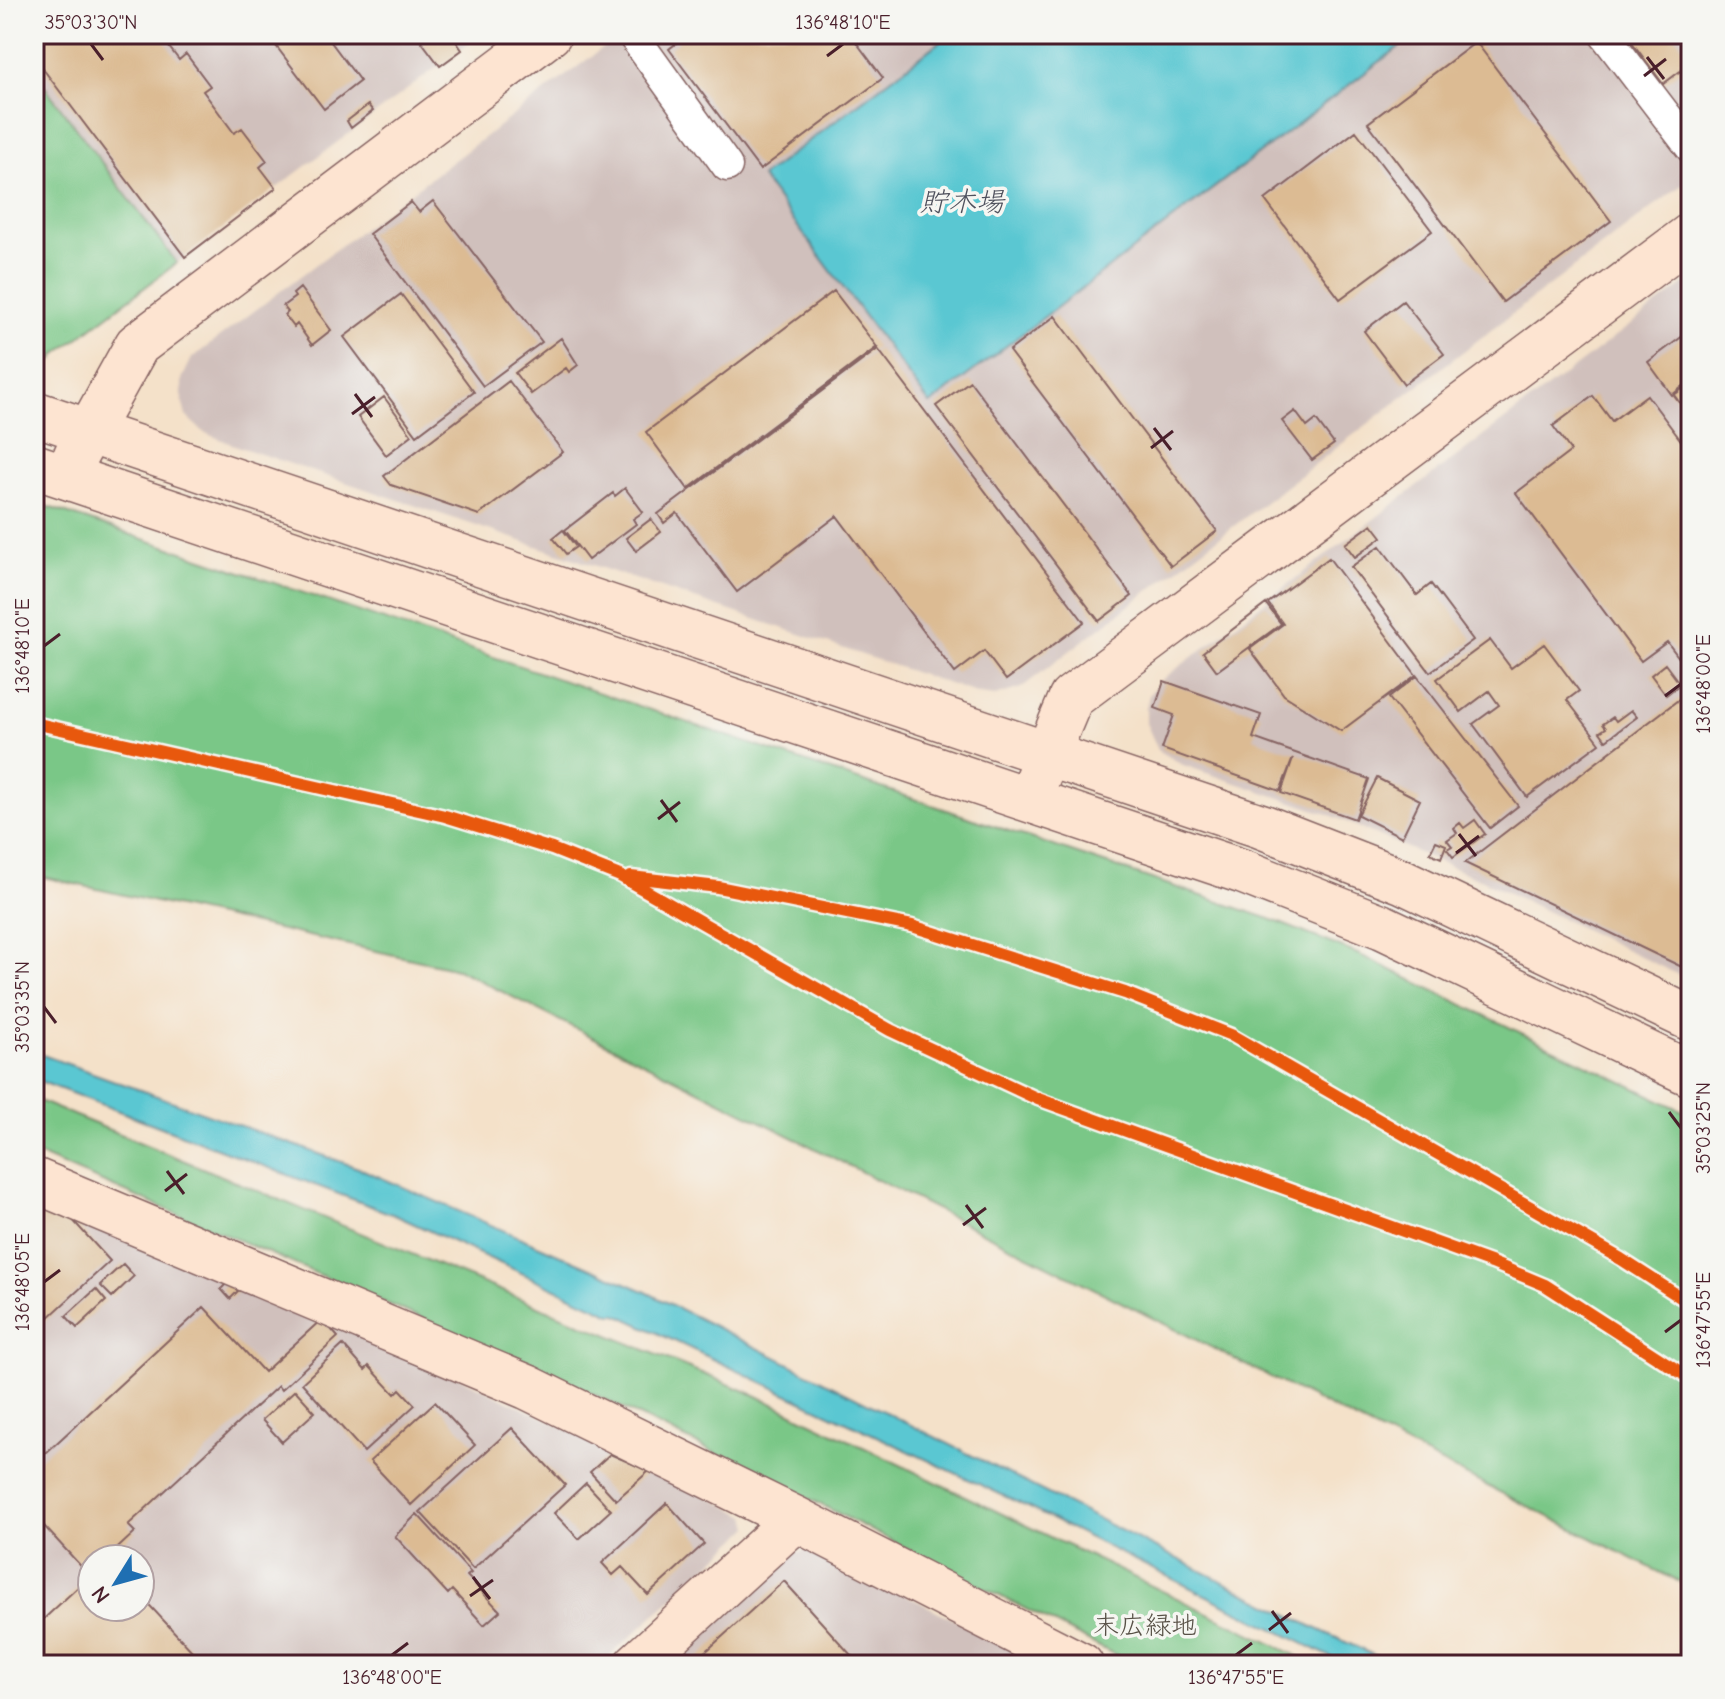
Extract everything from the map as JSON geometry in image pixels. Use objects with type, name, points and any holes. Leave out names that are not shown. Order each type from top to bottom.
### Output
[{"type":"street","points":[[549,34],[137,345],[89,431],[49,471],[1244,872],[1383,927],[1691,1074]]},
{"type":"street","points":[[632,34],[727,166]]},
{"type":"street","points":[[1604,34],[1691,148]]},
{"type":"street","points":[[1028,800],[1071,698],[1691,235]]},
{"type":"street","points":[[34,413],[1261,826],[1402,881],[1691,1019]]},
{"type":"street","points":[[34,1180],[527,1387],[796,1519],[1081,1665]]},
{"type":"street","points":[[636,1665],[796,1519]]},
{"type":"shaded area","points":[[34,34],[481,34],[177,263],[34,72]]},
{"type":"shaded area","points":[[621,34],[950,34],[761,177],[930,404],[1416,34],[1691,34],[1691,178],[1021,688],[995,696],[979,694],[237,446],[203,432],[186,416],[182,379],[192,358]]},
{"type":"shaded area","points":[[1691,279],[1691,686],[1686,691],[1691,698],[1691,981],[1482,880],[1328,814],[1183,765],[1158,750],[1146,723],[1146,708],[1149,695],[1159,682]]},
{"type":"shaded area","points":[[34,1200],[367,1333],[747,1516],[750,1527],[600,1665],[34,1665]]},
{"type":"shaded area","points":[[815,1549],[1043,1665],[664,1665],[784,1555]]},
{"type":"green space","points":[[34,72],[177,263],[34,374]]},
{"type":"green space","points":[[34,502],[1270,919],[1360,955],[1691,1115],[1691,1588],[457,969],[34,875]]},
{"type":"green space","name":"末広緑地","points":[[34,1099],[755,1395],[1316,1665],[1135,1665],[810,1499],[550,1373],[34,1153]]},
{"type":"water","name":"貯木場","points":[[950,34],[1416,34],[930,404],[761,177]]},
{"type":"water","points":[[34,1052],[361,1169],[644,1291],[1313,1627],[1395,1665],[1347,1665],[1017,1502],[617,1314],[611,1314],[397,1216],[34,1079]]},
{"type":"building","points":[[34,34],[159,34],[179,60],[186,54],[210,86],[203,91],[234,133],[242,128],[267,161],[260,167],[276,188],[185,257],[34,57]]},
{"type":"building","points":[[267,34],[325,34],[360,81],[324,109]]},
{"type":"building","points":[[416,34],[451,34],[462,50],[440,66]]},
{"type":"building","points":[[673,34],[850,34],[883,78],[760,170],[669,49],[679,41]]},
{"type":"building","points":[[1626,34],[1674,34],[1691,57],[1691,63],[1663,84]]},
{"type":"building","points":[[1476,42],[1611,221],[1503,302],[1368,123]]},
{"type":"building","points":[[368,105],[373,111],[351,128],[347,121]]},
{"type":"building","points":[[1356,131],[1432,231],[1340,299],[1265,200]]},
{"type":"building","points":[[433,201],[542,342],[483,386],[369,234],[411,202],[419,212]]},
{"type":"building","points":[[300,288],[331,330],[312,345],[297,324],[294,327],[285,315],[288,312],[283,306],[295,297],[293,294]]},
{"type":"building","points":[[834,291],[877,347],[688,489],[646,432]]},
{"type":"building","points":[[401,294],[474,392],[417,435],[344,337]]},
{"type":"building","points":[[1403,301],[1444,354],[1404,384],[1364,331]]},
{"type":"building","points":[[1055,316],[1217,531],[1171,566],[1009,351]]},
{"type":"building","points":[[1691,330],[1691,380],[1672,395],[1648,362]]},
{"type":"building","points":[[561,338],[578,365],[569,372],[566,368],[531,394],[515,373]]},
{"type":"building","points":[[878,349],[1084,622],[1006,680],[984,651],[955,673],[837,516],[737,592],[677,513],[664,523],[658,514]]},
{"type":"building","points":[[509,381],[563,452],[479,515],[391,485],[384,476]]},
{"type":"building","points":[[970,381],[1132,596],[1099,621],[936,406]]},
{"type":"building","points":[[1691,383],[1691,418],[1674,395]]},
{"type":"building","points":[[1647,395],[1691,454],[1689,671],[1667,642],[1641,661],[1516,493],[1571,451],[1553,426],[1593,396],[1612,421]]},
{"type":"building","points":[[384,397],[412,435],[386,455],[358,417]]},
{"type":"building","points":[[1295,411],[1307,427],[1316,420],[1334,444],[1312,460],[1282,421]]},
{"type":"building","points":[[625,488],[643,512],[633,519],[636,524],[588,560],[565,530],[613,493],[615,496]]},
{"type":"building","points":[[651,519],[661,532],[636,551],[626,538]]},
{"type":"building","points":[[1372,524],[1382,537],[1355,557],[1345,544]]},
{"type":"building","points":[[563,530],[576,547],[566,554],[553,538]]},
{"type":"building","points":[[1380,546],[1417,595],[1431,584],[1473,640],[1430,672],[1351,567]]},
{"type":"building","points":[[1329,558],[1416,675],[1341,731],[1284,695],[1250,649],[1283,624],[1268,603]]},
{"type":"building","points":[[1266,604],[1281,624],[1217,671],[1203,652]]},
{"type":"building","points":[[1490,640],[1511,668],[1544,644],[1579,691],[1567,700],[1600,743],[1527,797],[1473,724],[1499,705],[1489,691],[1461,712],[1437,679]]},
{"type":"building","points":[[1665,664],[1680,684],[1666,695],[1651,675]]},
{"type":"building","points":[[1417,676],[1518,806],[1490,828],[1389,698]]},
{"type":"building","points":[[1164,681],[1261,715],[1253,738],[1369,779],[1355,819],[1281,793],[1293,758],[1280,791],[1162,749],[1174,715],[1155,708]]},
{"type":"building","points":[[1682,697],[1691,709],[1691,963],[1684,968],[1465,863]]},
{"type":"building","points":[[1631,710],[1637,717],[1606,740],[1600,732],[1606,728],[1603,724],[1613,717],[1616,721]]},
{"type":"building","points":[[1377,778],[1420,800],[1402,837],[1358,815]]},
{"type":"building","points":[[1475,820],[1485,834],[1453,857],[1447,849],[1452,846],[1447,840],[1457,833],[1454,828],[1460,823],[1464,828]]},
{"type":"building","points":[[1436,841],[1446,845],[1441,858],[1430,853]]},
{"type":"building","points":[[34,1202],[70,1217],[110,1261],[34,1331]]},
{"type":"building","points":[[123,1264],[134,1276],[112,1297],[100,1285]]},
{"type":"building","points":[[229,1281],[238,1291],[230,1299],[221,1289]]},
{"type":"building","points":[[96,1289],[106,1301],[77,1328],[66,1316]]},
{"type":"building","points":[[204,1307],[264,1372],[322,1319],[338,1337],[281,1390],[278,1386],[128,1525],[135,1532],[123,1543],[76,1543],[76,1561],[34,1515],[34,1464]]},
{"type":"building","points":[[343,1345],[365,1370],[369,1366],[395,1394],[400,1389],[415,1405],[364,1452],[302,1383]]},
{"type":"building","points":[[295,1390],[315,1412],[282,1442],[262,1420]]},
{"type":"building","points":[[435,1402],[475,1445],[411,1505],[370,1461]]},
{"type":"building","points":[[512,1428],[565,1485],[473,1569],[420,1512]]},
{"type":"building","points":[[610,1454],[649,1471],[616,1500],[590,1472]]},
{"type":"building","points":[[586,1483],[611,1510],[579,1539],[554,1513]]},
{"type":"building","points":[[667,1503],[704,1544],[648,1595],[622,1567],[613,1575],[602,1563]]},
{"type":"building","points":[[417,1514],[471,1573],[467,1576],[500,1611],[484,1625],[452,1590],[448,1594],[395,1536]]},
{"type":"building","points":[[784,1581],[860,1665],[691,1665]]},
{"type":"building","points":[[76,1589],[76,1623],[156,1623],[156,1612],[205,1665],[39,1665],[34,1659],[34,1628]]},
{"type":"cycle path","points":[[34,723],[445,816],[552,849],[620,876],[890,1030],[1038,1099],[1545,1285],[1691,1379]]},
{"type":"cycle path","points":[[631,877],[718,887],[912,926],[1125,993],[1231,1035],[1621,1259],[1691,1304]]}]
